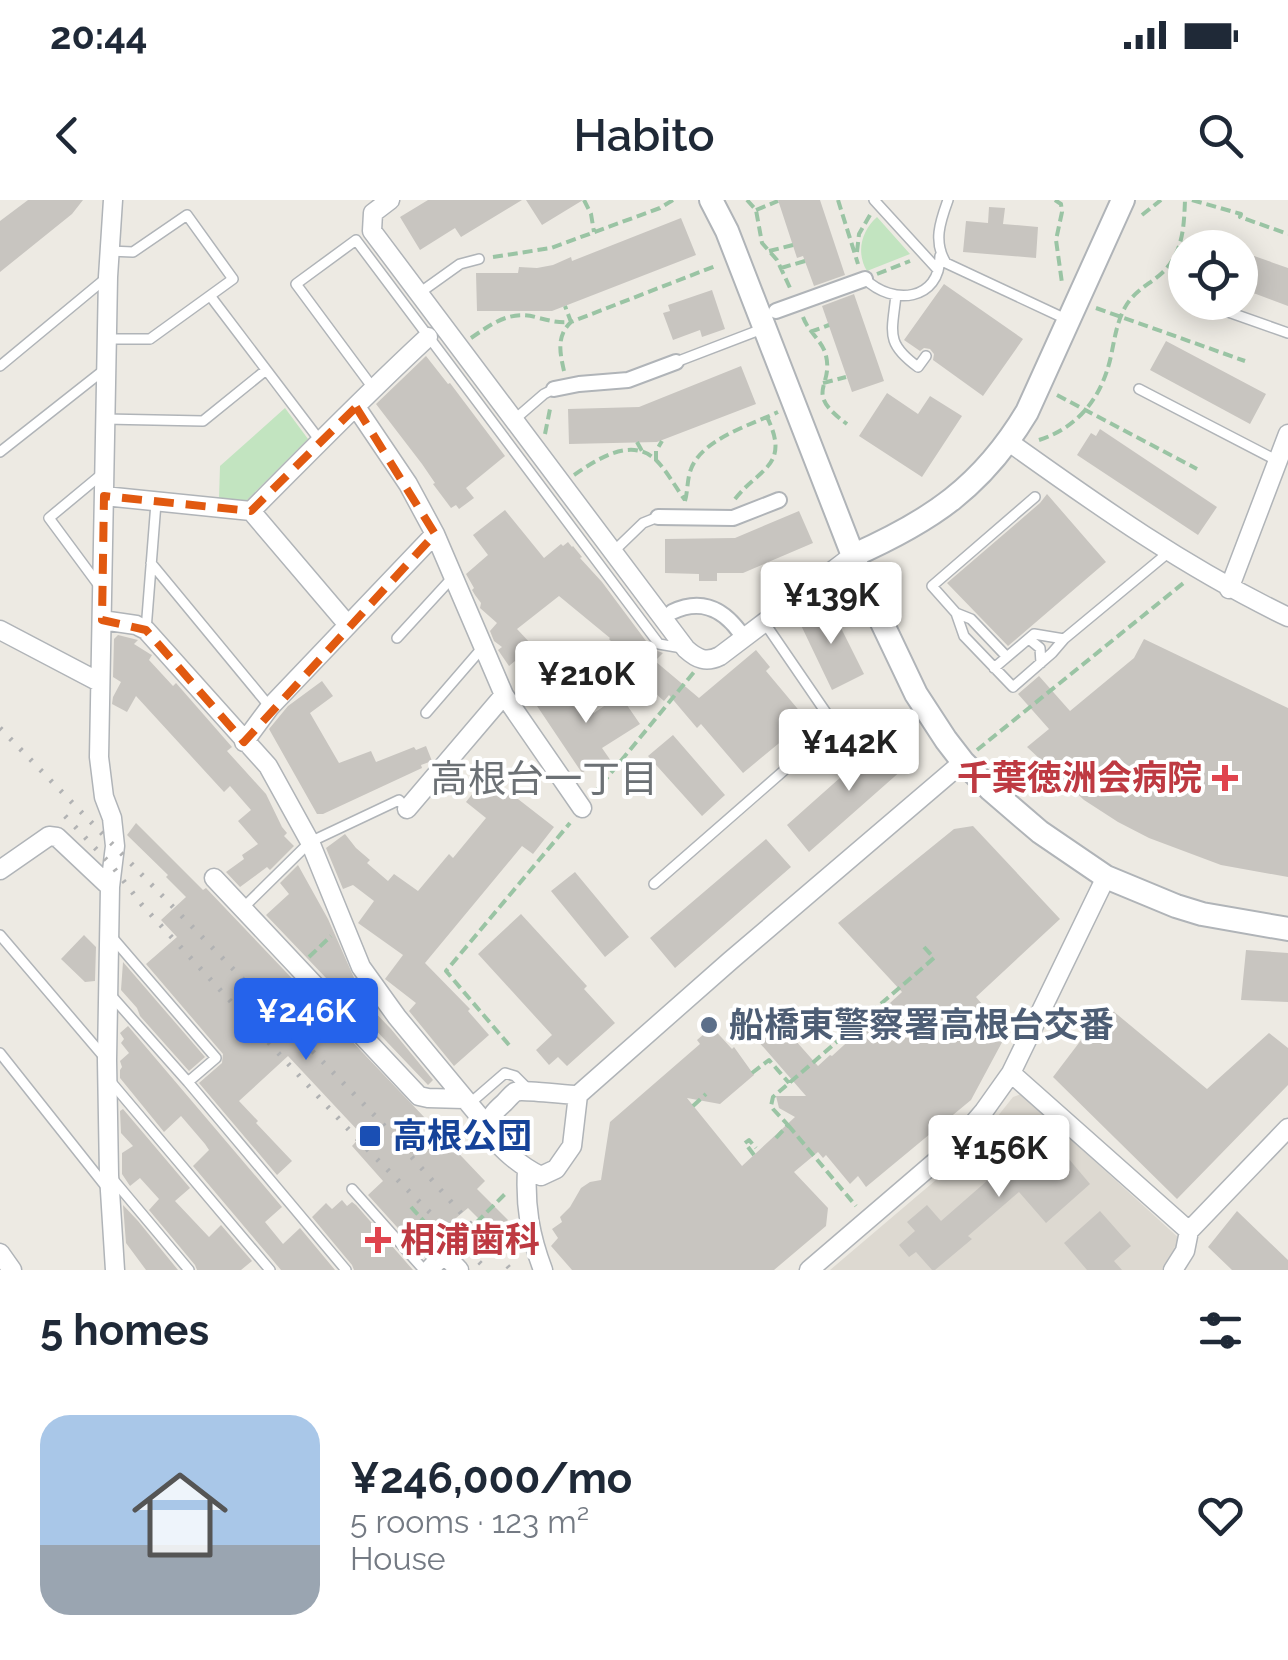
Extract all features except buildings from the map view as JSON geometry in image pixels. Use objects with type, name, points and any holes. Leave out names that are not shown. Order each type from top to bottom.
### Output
[{"type":"street","points":[[113,200],[106,339],[98,758],[115,846],[107,991],[115,1270]]},
{"type":"street","points":[[390,200],[374,213],[372,230],[686,649],[705,660],[720,656],[852,556],[926,520],[970,485],[1009,442],[1027,412],[1123,200]]},
{"type":"street","points":[[711,200],[770,320],[852,556],[916,694],[946,740],[970,756],[991,790],[1040,832],[1106,877],[1176,906],[1288,929]]},
{"type":"street","points":[[770,320],[865,279]]},
{"type":"street","points":[[250,511],[428,337]]},
{"type":"street","points":[[560,387],[628,380],[676,362]]},
{"type":"street","points":[[356,408],[408,484],[434,534],[504,695],[582,808]]},
{"type":"street","points":[[1229,589],[1288,434]]},
{"type":"street","points":[[1009,442],[1126,526],[1229,589],[1288,617]]},
{"type":"street","points":[[104,496],[250,511],[348,626]]},
{"type":"street","points":[[658,517],[733,518],[779,500]]},
{"type":"street","points":[[244,742],[270,706],[434,534]]},
{"type":"street","points":[[672,612],[703,605],[722,612],[739,631]]},
{"type":"street","points":[[102,620],[146,630],[268,766],[310,842],[361,966],[494,1138],[534,1173]]},
{"type":"street","points":[[0,630],[100,682]]},
{"type":"street","points":[[407,809],[504,695]]},
{"type":"street","points":[[543,1270],[519,1193],[534,1173],[556,1169],[572,1146],[576,1105],[730,961],[970,756]]},
{"type":"street","points":[[0,870],[49,836],[57,836],[110,887]]},
{"type":"street","points":[[809,1270],[956,1144],[984,1111],[1010,1072],[1106,877]]},
{"type":"street","points":[[214,878],[418,1096],[466,1102]]},
{"type":"street","points":[[1010,1072],[1189,1231]]},
{"type":"street","points":[[490,1130],[495,1110],[516,1092],[540,1093],[576,1105]]},
{"type":"street","points":[[1173,1270],[1185,1251],[1189,1231],[1288,1128]]},
{"type":"street","points":[[0,1252],[12,1270]]},
{"type":"street","points":[[427,1270],[444,1254],[459,1270]]},
{"type":"lane","points":[[865,279],[876,289],[896,295],[924,290],[938,270],[939,230],[948,200]]},
{"type":"lane","points":[[878,204],[938,270]]},
{"type":"lane","points":[[106,339],[150,339],[233,279],[187,215],[134,252],[109,251]]},
{"type":"lane","points":[[373,388],[296,284],[356,240],[659,644],[686,649]]},
{"type":"lane","points":[[940,253],[955,270],[1068,320]]},
{"type":"lane","points":[[418,294],[460,264],[479,258]]},
{"type":"lane","points":[[0,366],[108,277]]},
{"type":"lane","points":[[896,295],[894,344],[918,368],[926,356]]},
{"type":"lane","points":[[211,297],[320,442]]},
{"type":"lane","points":[[676,362],[770,320]]},
{"type":"lane","points":[[1251,320],[1288,333]]},
{"type":"lane","points":[[0,452],[106,368]]},
{"type":"lane","points":[[105,419],[204,421],[266,370]]},
{"type":"lane","points":[[514,420],[544,394],[560,387]]},
{"type":"lane","points":[[1138,388],[1278,461]]},
{"type":"lane","points":[[101,589],[49,518],[104,472]]},
{"type":"lane","points":[[1036,497],[932,586],[956,613],[964,636],[1013,687],[1169,552]]},
{"type":"lane","points":[[146,630],[156,502]]},
{"type":"lane","points":[[613,552],[643,524],[658,517]]},
{"type":"lane","points":[[151,564],[270,706]]},
{"type":"lane","points":[[397,638],[452,578]]},
{"type":"lane","points":[[956,613],[971,619],[1006,658]]},
{"type":"lane","points":[[654,884],[828,732],[828,714],[764,622]]},
{"type":"lane","points":[[994,668],[1034,634],[1064,639]]},
{"type":"lane","points":[[1028,639],[1040,648],[1041,663]]},
{"type":"lane","points":[[426,713],[483,648]]},
{"type":"lane","points":[[243,908],[310,842],[399,800],[407,809]]},
{"type":"lane","points":[[109,934],[216,1058],[188,1082]]},
{"type":"lane","points":[[0,935],[107,1060]]},
{"type":"lane","points":[[107,991],[346,1270]]},
{"type":"lane","points":[[0,1053],[110,1184],[190,1270]]},
{"type":"lane","points":[[466,1102],[505,1074],[515,1076],[540,1093]]},
{"type":"lane","points":[[109,1080],[270,1270]]},
{"type":"lane","points":[[352,1190],[427,1270]]},
{"type":"path","points":[[584,200],[592,214],[594,232]]},
{"type":"path","points":[[659,200],[660,208]]},
{"type":"path","points":[[479,258],[551,248],[673,200]]},
{"type":"path","points":[[838,200],[857,257]]},
{"type":"path","points":[[1142,215],[1161,200]]},
{"type":"path","points":[[1038,440],[1057,434],[1093,402],[1106,377],[1120,316],[1137,290],[1174,259],[1184,226],[1185,200]]},
{"type":"path","points":[[1192,200],[1241,214],[1288,234]]},
{"type":"path","points":[[756,210],[778,201]]},
{"type":"path","points":[[1060,201],[1062,212],[1056,240],[1061,282],[1070,289]]},
{"type":"path","points":[[878,204],[863,226],[857,245],[858,267],[865,279],[924,255]]},
{"type":"path","points":[[769,251],[793,245]]},
{"type":"path","points":[[780,268],[805,261]]},
{"type":"path","points":[[467,340],[501,318],[516,315],[549,323],[570,322],[720,264]]},
{"type":"path","points":[[565,306],[570,322]]},
{"type":"path","points":[[1092,306],[1245,361]]},
{"type":"path","points":[[544,444],[548,415],[560,387],[559,352],[564,328],[570,322]]},
{"type":"path","points":[[810,332],[829,326]]},
{"type":"path","points":[[823,383],[846,377]]},
{"type":"path","points":[[1049,390],[1197,469]]},
{"type":"path","points":[[570,478],[610,454],[623,450],[643,453],[656,460],[687,503],[688,476],[698,454],[714,442],[778,412]]},
{"type":"path","points":[[733,518],[735,498],[770,465],[775,437],[766,417]]},
{"type":"path","points":[[656,460],[662,440]]},
{"type":"path","points":[[637,442],[643,453]]},
{"type":"path","points":[[970,756],[1186,581]]},
{"type":"path","points":[[509,1045],[446,971],[697,669]]},
{"type":"path","points":[[298,967],[343,924]]},
{"type":"path","points":[[859,1208],[771,1106],[773,1097],[853,1033],[934,958],[924,947]]},
{"type":"path","points":[[752,1073],[768,1060],[789,1083]]},
{"type":"path","points":[[693,1106],[706,1094]]},
{"type":"path","points":[[776,1138],[788,1126]]},
{"type":"path","points":[[411,1207],[450,1249],[519,1193]]},
{"type":"highlighted area","points":[[356,407],[435,534],[244,742],[146,630],[102,620],[104,496],[251,511]]},
{"type":"shaded area","points":[[1021,1094],[1181,1240],[1162,1270],[830,1270],[970,1151],[1013,1097]]},
{"type":"green space","points":[[877,217],[910,254],[867,271],[862,242]]},
{"type":"green space","points":[[285,408],[308,439],[246,501],[219,499],[220,466]]},
{"type":"railway","points":[[0,728],[381,1122],[511,1270]]},
{"type":"railway","points":[[65,816],[362,1144],[487,1270]]},
{"type":"place","name":"千葉徳洲会病院","points":[[1225,778]]},
{"type":"place","name":"船橋東警察署高根台交番","points":[[709,1025]]},
{"type":"place","name":"高根公団","points":[[370,1136]]},
{"type":"place","name":"相浦歯科","points":[[378,1240]]},
{"type":"district","name":"高根台一丁目","points":[[544,779]]}]
